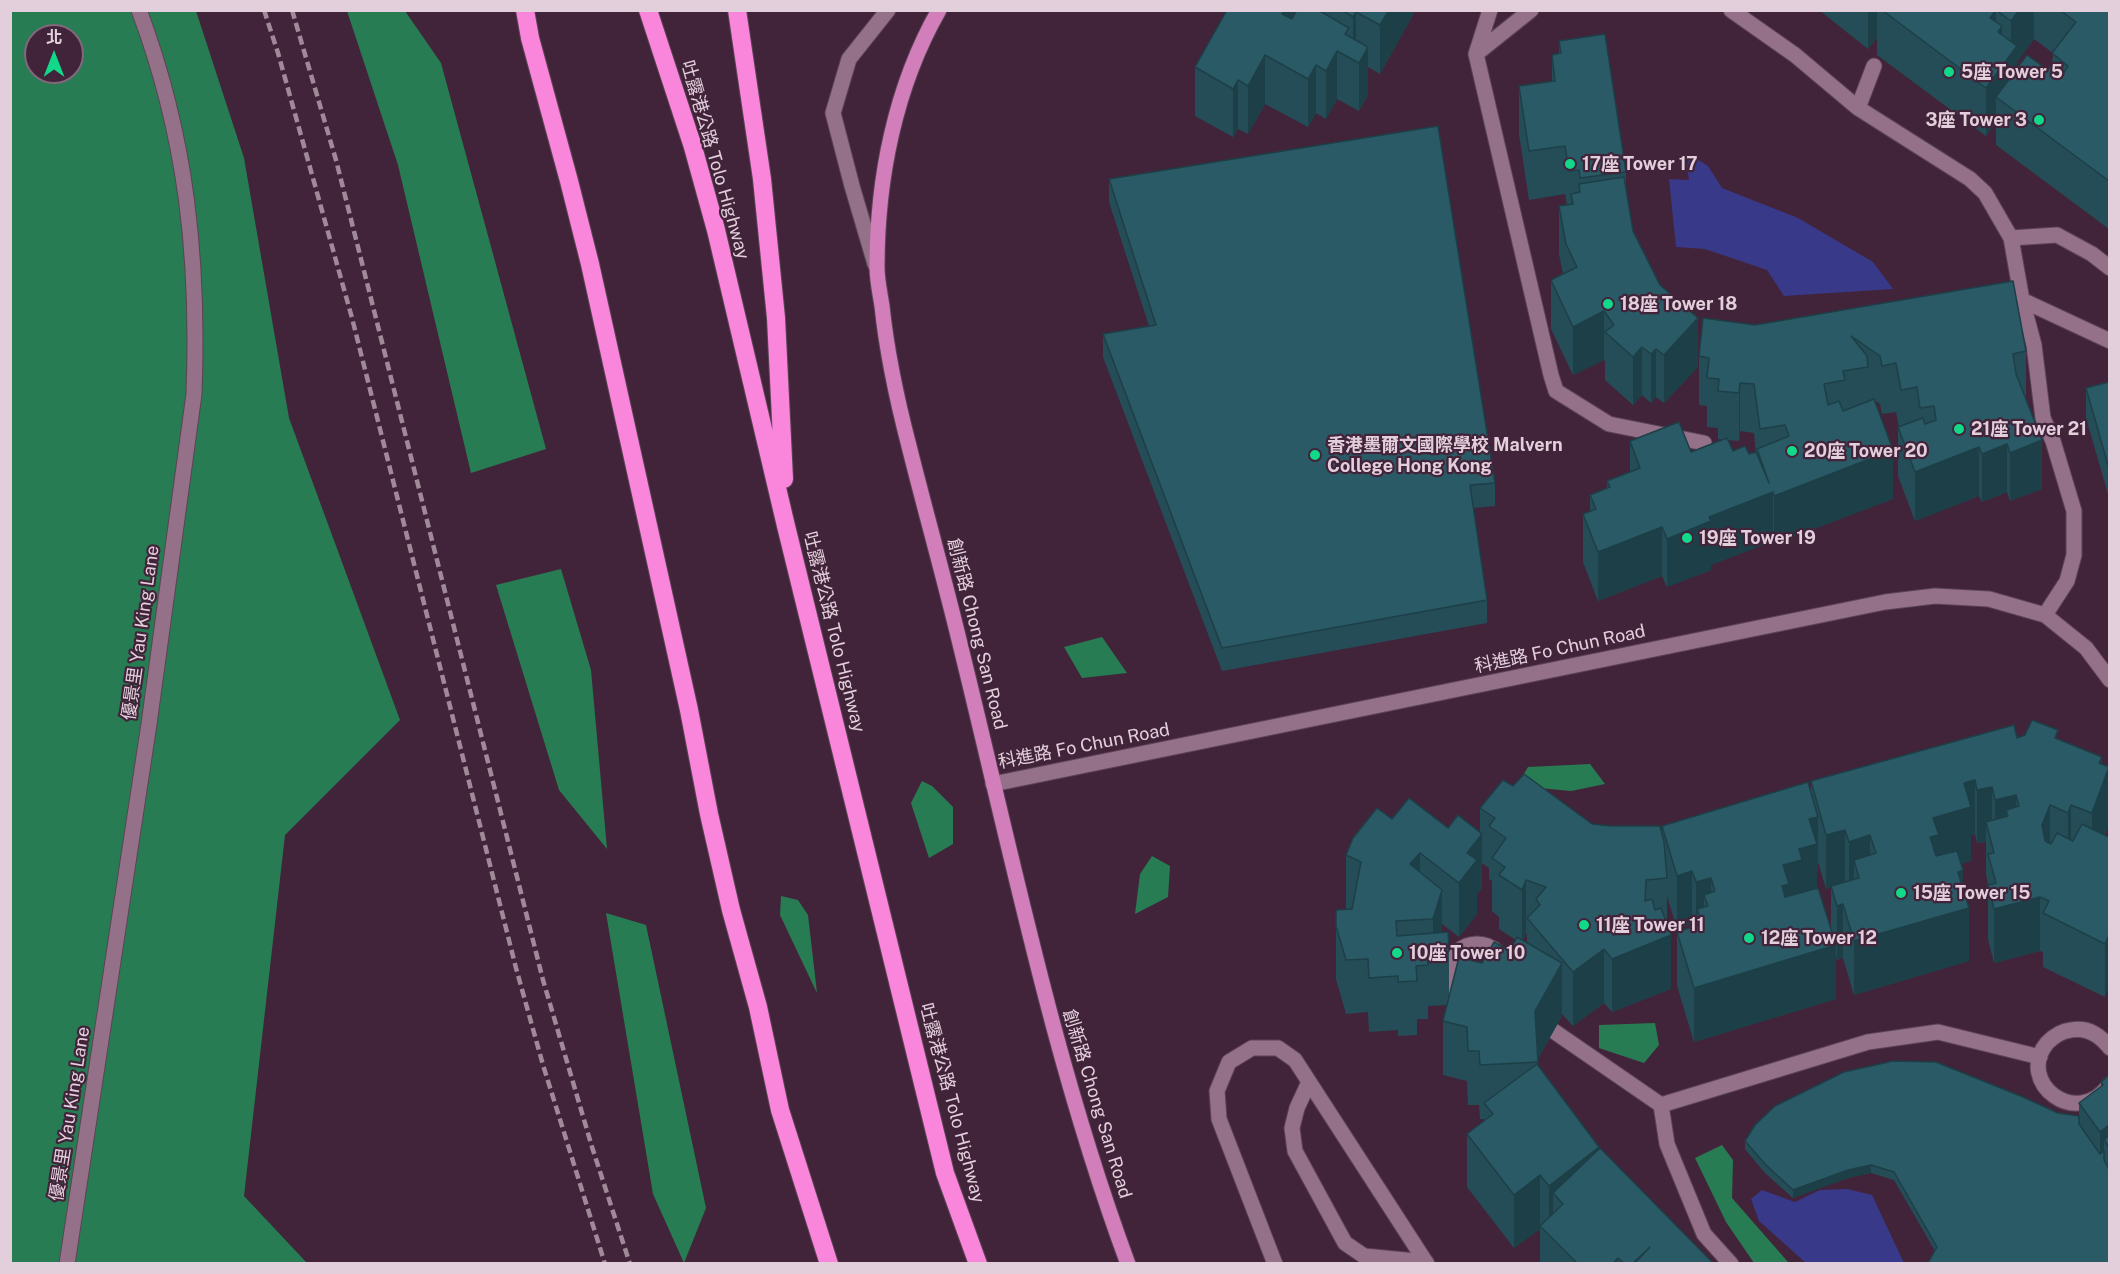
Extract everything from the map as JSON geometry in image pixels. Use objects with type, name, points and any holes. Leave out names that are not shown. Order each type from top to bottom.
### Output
[{"type":"highway","points":[[525,10],[530,38],[590,264],[731,910],[758,1007],[780,1110],[812,1215],[830,1263]]},
{"type":"highway","name":"吐露港公路 Tolo Highway","points":[[648,10],[693,147],[713,220],[945,1173],[978,1263]]},
{"type":"highway","points":[[737,10],[762,179],[776,318],[786,526]]},
{"type":"main road","name":"創新路 Chong San Road","points":[[939,10],[909,75],[894,126],[883,181],[877,270],[886,341],[896,396],[961,648],[1056,1038],[1109,1211],[1128,1263]]},
{"type":"street","name":"優景里 Yau King Lane","points":[[67,1263],[148,724],[194,394],[196,350],[191,224],[169,102],[154,50],[139,10]]},
{"type":"street","points":[[877,270],[832,113],[849,59],[888,10]]},
{"type":"street","points":[[1490,10],[1476,54],[1556,391],[1609,424],[1704,442]]},
{"type":"street","points":[[1476,54],[1531,10]]},
{"type":"street","points":[[1731,10],[1795,55],[1858,108],[1970,179],[1985,193],[2011,238],[2022,300],[2034,345],[2043,418],[2053,441],[2074,511],[2074,555],[2067,582],[2045,615]]},
{"type":"street","points":[[1858,108],[1874,66]]},
{"type":"street","points":[[2011,238],[2056,235],[2092,254],[2109,268]]},
{"type":"street","points":[[1988,306],[2022,300],[2109,341]]},
{"type":"street","name":"科進路 Fo Chun Road","points":[[993,784],[1884,602],[1935,596],[1989,599],[2045,615],[2086,648],[2109,680]]},
{"type":"street","points":[[1527,1013],[1661,1105],[1667,1144],[1704,1234],[1731,1263]]},
{"type":"street","points":[[2109,1048],[2101,1037],[2090,1031],[2077,1028],[2065,1030],[2045,1045],[2040,1057],[2039,1069],[2048,1091],[2058,1099],[2070,1103],[2094,1100],[2104,1092],[2109,1084]]},
{"type":"street","points":[[1661,1105],[1868,1042],[1938,1032],[2040,1057]]},
{"type":"street","points":[[1275,1263],[1219,1119],[1217,1091],[1229,1062],[1252,1048],[1278,1048],[1295,1060],[1426,1263]]},
{"type":"street","points":[[1309,1082],[1297,1108],[1292,1128],[1294,1151],[1345,1243],[1364,1256],[1426,1263]]},
{"type":"green space","points":[[10,11],[196,11],[244,158],[289,418],[400,720],[285,835],[244,1196],[307,1263],[11,1263]]},
{"type":"green space","points":[[347,11],[405,11],[441,63],[546,449],[471,473],[398,165]]},
{"type":"green space","points":[[561,569],[591,670],[607,849],[559,790],[496,585]]},
{"type":"green space","points":[[1102,637],[1127,673],[1082,678],[1064,647]]},
{"type":"green space","points":[[1590,764],[1605,784],[1571,791],[1517,786],[1528,767]]},
{"type":"green space","points":[[922,781],[932,786],[953,807],[953,844],[929,858],[911,803]]},
{"type":"green space","points":[[1152,856],[1170,866],[1168,897],[1135,914],[1140,874]]},
{"type":"green space","points":[[781,896],[798,900],[808,915],[817,993],[780,915]]},
{"type":"green space","points":[[606,913],[646,925],[706,1208],[684,1263],[653,1194]]},
{"type":"green space","points":[[1655,1023],[1659,1045],[1644,1063],[1599,1048],[1599,1025]]},
{"type":"green space","points":[[1722,1145],[1733,1160],[1732,1198],[1788,1262],[1754,1263],[1726,1222],[1695,1158]]},
{"type":"shaded area","points":[[1689,154],[1708,166],[1722,188],[1798,218],[1873,262],[1893,289],[1784,296],[1767,270],[1705,249],[1676,247],[1669,179],[1689,180],[1687,167]]},
{"type":"shaded area","points":[[1847,1189],[1872,1195],[1904,1263],[1806,1263],[1759,1221],[1751,1199],[1762,1190],[1795,1202],[1820,1190]]},
{"type":"building","points":[[1227,10],[1284,10],[1282,14],[1292,19],[1297,10],[1318,10],[1349,28],[1345,34],[1368,47],[1359,63],[1337,51],[1326,71],[1316,65],[1308,79],[1265,55],[1248,86],[1238,80],[1233,89],[1195,67]]},
{"type":"building","points":[[1342,10],[1389,10],[1380,25],[1356,12],[1353,17]]},
{"type":"building","points":[[1882,10],[1996,10],[1990,18],[2002,26],[1998,32],[2017,46],[1986,88]]},
{"type":"building","points":[[1996,10],[2019,10],[2011,21]]},
{"type":"building","points":[[2060,10],[2109,10],[2109,181],[1996,97],[2027,55],[2048,70],[2052,64],[2064,73],[2068,66],[2052,53],[2076,22]]},
{"type":"building","points":[[1605,34],[1626,172],[1580,178],[1579,170],[1569,171],[1565,146],[1529,151],[1519,86],[1555,81],[1552,55],[1561,53],[1559,41]]},
{"type":"building","name":"香港墨爾文國際學校 Malvern College Hong Kong","points":[[1438,126],[1495,483],[1470,485],[1487,600],[1222,648],[1103,334],[1156,325],[1109,179]]},
{"type":"building","points":[[1624,177],[1633,231],[1660,285],[1698,318],[1664,355],[1656,349],[1651,354],[1642,347],[1633,357],[1605,332],[1614,325],[1604,311],[1573,327],[1551,280],[1577,267],[1566,244],[1559,206],[1573,204],[1571,194],[1580,192],[1579,184]]},
{"type":"building","points":[[2013,281],[2026,351],[2013,354],[2016,374],[2042,440],[2010,453],[2007,444],[1982,454],[1979,447],[1915,472],[1898,427],[1923,418],[1925,424],[1936,420],[1934,406],[1920,408],[1917,387],[1901,390],[1896,363],[1882,366],[1880,356],[1851,336],[1867,356],[1868,367],[1843,371],[1845,380],[1824,384],[1828,405],[1839,401],[1843,411],[1874,399],[1893,450],[1774,496],[1773,492],[1709,517],[1711,521],[1667,539],[1662,527],[1598,552],[1583,514],[1596,509],[1590,495],[1610,487],[1607,481],[1640,468],[1630,441],[1679,422],[1691,452],[1727,438],[1733,451],[1745,446],[1749,454],[1756,452],[1769,483],[1757,449],[1789,436],[1785,425],[1760,429],[1754,384],[1740,383],[1739,393],[1718,391],[1719,379],[1707,378],[1709,358],[1699,356],[1703,318],[1755,325]]},
{"type":"building","points":[[2109,382],[2109,465],[2108,465],[2086,388]]},
{"type":"building","points":[[2032,720],[2058,730],[2055,738],[2102,757],[2099,763],[2109,767],[2092,813],[2071,805],[2068,813],[2050,805],[2042,825],[2045,841],[2051,844],[2057,833],[2073,841],[2082,824],[2109,837],[2109,935],[2105,944],[2043,913],[2049,901],[2040,897],[1994,909],[1988,885],[1996,883],[1988,854],[1994,853],[1986,822],[2008,816],[2006,810],[2019,806],[2016,795],[1995,800],[1992,787],[1977,790],[1975,780],[1964,783],[1971,807],[1933,818],[1939,835],[1930,837],[1936,856],[1957,851],[1963,870],[1958,872],[1969,908],[1854,941],[1843,904],[1837,906],[1831,886],[1859,878],[1854,860],[1876,853],[1870,835],[1849,842],[1845,830],[1826,835],[1811,781],[2014,725],[2017,738],[2025,735]]},
{"type":"building","points":[[1524,774],[1592,824],[1660,826],[1664,842],[1667,878],[1646,880],[1645,901],[1652,899],[1655,910],[1661,908],[1671,935],[1612,959],[1604,949],[1573,972],[1527,918],[1540,905],[1536,899],[1546,887],[1526,880],[1522,890],[1499,875],[1505,867],[1492,858],[1506,838],[1489,826],[1495,818],[1480,808],[1503,780],[1513,786]]},
{"type":"building","points":[[1808,782],[1818,817],[1809,819],[1817,844],[1799,849],[1802,860],[1783,865],[1789,884],[1782,886],[1785,897],[1818,888],[1836,945],[1694,988],[1677,932],[1702,924],[1697,909],[1708,906],[1704,895],[1715,891],[1711,878],[1696,882],[1692,871],[1677,876],[1662,826]]},
{"type":"building","points":[[1409,798],[1448,828],[1458,815],[1482,834],[1467,853],[1477,860],[1459,883],[1420,853],[1410,864],[1442,890],[1433,919],[1396,921],[1397,936],[1448,932],[1449,951],[1427,952],[1428,965],[1416,966],[1417,981],[1398,982],[1398,976],[1369,978],[1368,959],[1346,960],[1336,926],[1336,910],[1352,909],[1361,862],[1346,855],[1353,838],[1377,808],[1392,819]]},
{"type":"building","points":[[1517,937],[1562,963],[1535,1011],[1538,1062],[1480,1065],[1479,1051],[1468,1051],[1467,1027],[1443,1021],[1459,957],[1482,963],[1494,942],[1510,951]]},
{"type":"building","points":[[1893,1061],[1936,1062],[2058,1113],[2079,1116],[2079,1124],[2100,1154],[2104,1151],[2104,1160],[2109,1169],[2109,1263],[1928,1263],[1937,1247],[1894,1172],[1871,1165],[1848,1170],[1793,1190],[1765,1164],[1745,1141],[1755,1125],[1775,1106],[1844,1072]]},
{"type":"building","points":[[1537,1064],[1599,1147],[1549,1186],[1540,1175],[1514,1195],[1467,1134],[1493,1114],[1484,1103]]},
{"type":"building","points":[[2109,1075],[2109,1125],[2100,1132],[2079,1103],[2103,1085],[2101,1082]]},
{"type":"building","points":[[2109,1136],[2109,1148],[2104,1139]]},
{"type":"building","points":[[1600,1148],[1713,1263],[1635,1263],[1650,1247],[1633,1263],[1624,1263],[1618,1258],[1613,1263],[1577,1263],[1540,1226],[1563,1204],[1553,1193]]},
{"type":"railway","points":[[264,10],[352,318],[516,968],[543,1065],[605,1264]]},
{"type":"railway","points":[[292,10],[336,160],[543,980],[592,1147],[630,1264]]},
{"type":"place","name":"5座 Tower 5","points":[[1949,72]]},
{"type":"place","name":"3座 Tower 3","points":[[2039,120]]},
{"type":"place","name":"17座 Tower 17","points":[[1570,164]]},
{"type":"place","name":"18座 Tower 18","points":[[1608,304]]},
{"type":"place","name":"21座 Tower 21","points":[[1959,429]]},
{"type":"place","name":"20座 Tower 20","points":[[1792,451]]},
{"type":"place","name":"香港墨爾文國際學校 Malvern College Hong Kong","points":[[1315,455]]},
{"type":"place","name":"19座 Tower 19","points":[[1687,538]]},
{"type":"place","name":"15座 Tower 15","points":[[1901,893]]},
{"type":"place","name":"11座 Tower 11","points":[[1584,925]]},
{"type":"place","name":"12座 Tower 12","points":[[1749,938]]},
{"type":"place","name":"10座 Tower 10","points":[[1397,953]]}]
